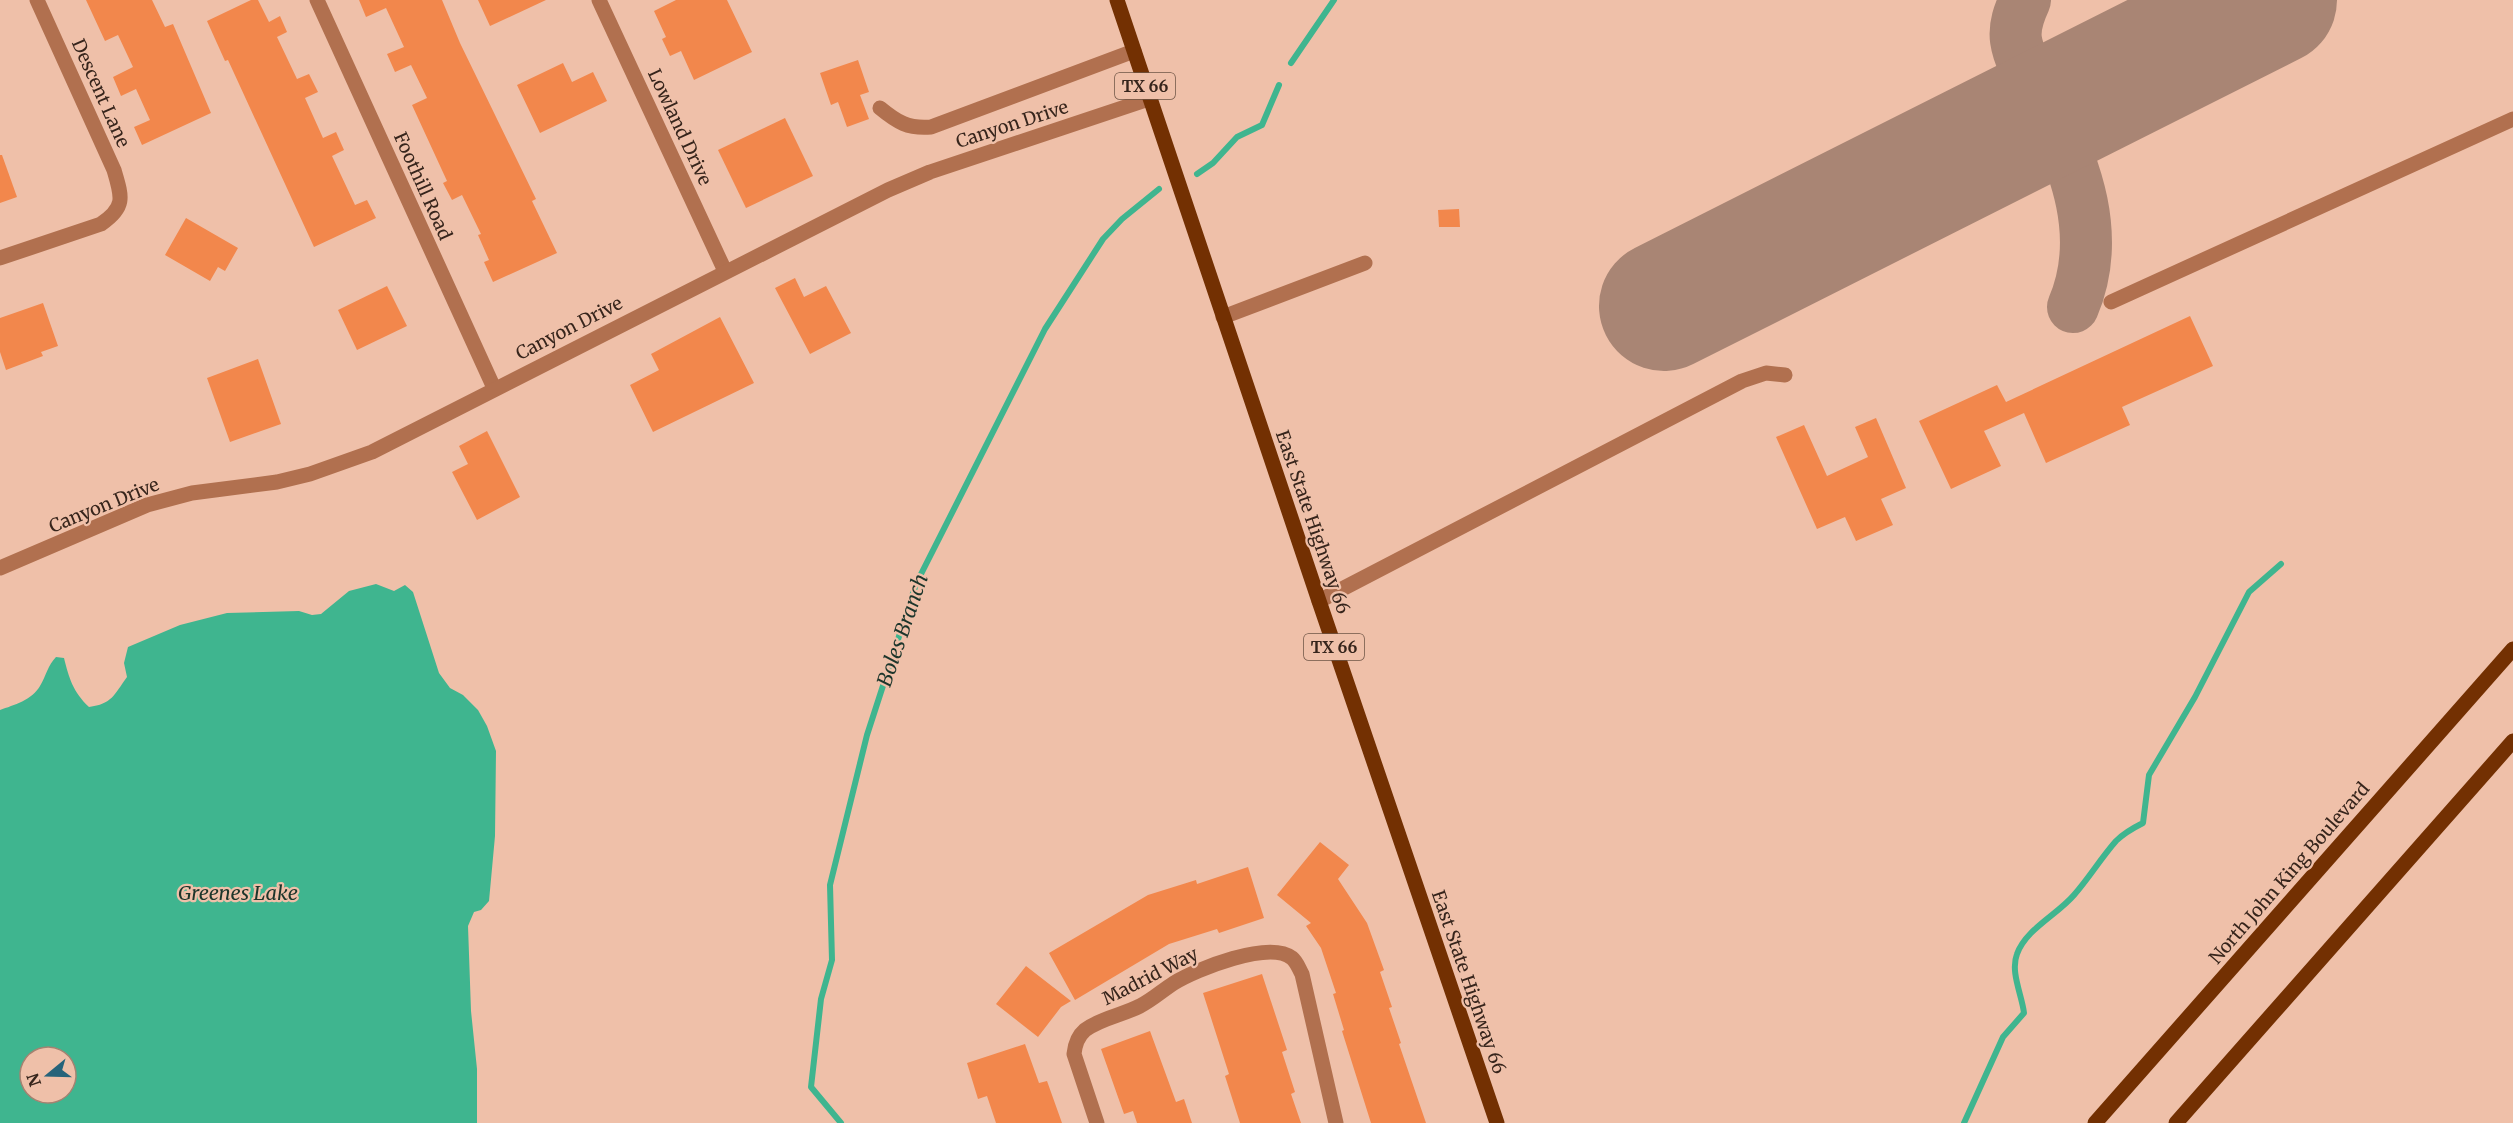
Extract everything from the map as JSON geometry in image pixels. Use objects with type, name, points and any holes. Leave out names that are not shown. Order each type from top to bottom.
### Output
[{"type":"main road","name":"East State Highway 66","points":[[1117,0],[1497,1123]]},
{"type":"main road","name":"North John King Boulevard","points":[[2095,1123],[2513,649]]},
{"type":"main road","points":[[2176,1123],[2513,741]]},
{"type":"street","name":"Descent Lane","points":[[0,258],[101,224],[114,215],[120,204],[121,191],[114,170],[37,0]]},
{"type":"street","name":"Foothill Road","points":[[317,0],[494,388]]},
{"type":"street","name":"Lowland Drive","points":[[599,0],[725,271]]},
{"type":"street","points":[[880,108],[902,125],[916,128],[931,127],[1134,51]]},
{"type":"street","name":"Canyon Drive","points":[[0,568],[147,505],[192,493],[277,482],[331,467],[401,438],[494,388],[848,208],[930,172],[1149,99]]},
{"type":"street","points":[[2111,302],[2513,119]]},
{"type":"street","points":[[1223,316],[1365,263]]},
{"type":"street","points":[[1319,601],[1742,381],[1766,373],[1785,375]]},
{"type":"street","name":"Madrid Way","points":[[1097,1123],[1076,1066],[1076,1042],[1083,1031],[1141,1006],[1189,975],[1207,967],[1265,952],[1280,953],[1292,958],[1302,974],[1336,1123]]},
{"type":"water","name":"Greenes Lake","points":[[376,584],[394,591],[405,585],[413,592],[439,673],[450,688],[463,695],[478,710],[487,726],[496,751],[495,836],[489,901],[481,910],[474,912],[468,926],[471,1011],[477,1069],[477,1123],[0,1123],[0,710],[22,701],[37,691],[56,657],[64,658],[72,684],[79,696],[89,707],[97,706],[112,698],[127,677],[124,663],[128,647],[180,625],[227,613],[299,611],[312,615],[321,614],[349,591]]},
{"type":"building","points":[[86,0],[152,0],[165,27],[173,24],[211,113],[142,145],[134,127],[150,120],[136,89],[121,96],[113,77],[133,67],[118,35],[105,41]]},
{"type":"building","points":[[251,0],[258,0],[269,22],[280,16],[287,32],[277,37],[297,79],[309,74],[318,92],[305,98],[323,138],[336,132],[344,150],[332,156],[355,205],[367,200],[376,218],[314,247],[228,60],[225,61],[207,21]]},
{"type":"building","points":[[359,0],[442,0],[460,43],[536,199],[532,201],[557,253],[493,282],[484,262],[489,260],[478,235],[481,234],[462,195],[452,200],[443,183],[447,181],[412,105],[427,98],[411,65],[395,72],[387,54],[404,47],[386,8],[366,17]]},
{"type":"building","points":[[478,0],[546,0],[490,26]]},
{"type":"building","points":[[676,0],[727,0],[752,52],[694,80],[681,51],[670,56],[662,39],[666,37],[654,11]]},
{"type":"building","points":[[858,60],[869,92],[860,95],[869,119],[847,127],[838,102],[831,105],[820,73]]},
{"type":"building","points":[[563,63],[572,82],[593,72],[607,101],[540,133],[517,85]]},
{"type":"building","points":[[785,118],[813,176],[746,208],[718,150]]},
{"type":"building","points":[[0,155],[2,155],[17,197],[0,203]]},
{"type":"building","points":[[1459,209],[1460,227],[1439,227],[1438,210]]},
{"type":"building","points":[[186,218],[238,248],[225,271],[218,267],[210,281],[165,255]]},
{"type":"building","points":[[795,278],[804,297],[826,286],[851,333],[810,354],[775,288]]},
{"type":"building","points":[[387,286],[407,326],[357,350],[338,310]]},
{"type":"building","points":[[43,303],[58,346],[41,352],[43,356],[6,370],[0,352],[0,318]]},
{"type":"building","points":[[2190,316],[2213,366],[2122,407],[2130,425],[2046,463],[2024,413],[1984,431],[2001,466],[1951,489],[1919,421],[1997,385],[2006,402]]},
{"type":"building","points":[[720,317],[754,383],[653,432],[630,385],[659,370],[651,354]]},
{"type":"building","points":[[258,359],[281,424],[230,442],[207,378]]},
{"type":"building","points":[[1876,418],[1906,488],[1881,499],[1893,525],[1856,541],[1845,517],[1817,529],[1776,437],[1804,425],[1827,476],[1868,457],[1855,427]]},
{"type":"building","points":[[487,431],[520,497],[477,520],[452,472],[468,464],[459,446]]},
{"type":"building","points":[[1320,842],[1349,865],[1338,879],[1367,923],[1384,970],[1380,972],[1392,1007],[1389,1008],[1426,1123],[1371,1123],[1342,1031],[1344,1030],[1333,994],[1336,993],[1321,948],[1306,926],[1311,923],[1277,895]]},
{"type":"building","points":[[1248,867],[1264,918],[1219,933],[1217,929],[1169,944],[1075,1000],[1049,953],[1148,895],[1196,880],[1197,884]]},
{"type":"building","points":[[1026,966],[1071,1001],[1061,1007],[1038,1037],[996,1004]]},
{"type":"building","points":[[1262,974],[1287,1050],[1282,1052],[1295,1092],[1291,1094],[1301,1123],[1240,1123],[1225,1076],[1229,1074],[1203,993]]},
{"type":"building","points":[[1150,1031],[1176,1102],[1184,1099],[1192,1123],[1137,1123],[1133,1111],[1124,1114],[1101,1049]]},
{"type":"building","points":[[1025,1044],[1039,1083],[1047,1081],[1062,1123],[996,1123],[987,1096],[978,1099],[967,1063]]},
{"type":"waterway","name":"Boles Branch","points":[[1291,63],[1334,0]]},
{"type":"waterway","name":"Boles Branch","points":[[1197,174],[1213,163],[1237,137],[1262,125],[1279,85]]},
{"type":"waterway","name":"Boles Branch","points":[[841,1123],[811,1087],[821,999],[832,960],[830,885],[867,735],[916,584],[1045,329],[1103,239],[1122,219],[1159,189]]},
{"type":"waterway","points":[[1964,1123],[2003,1037],[2024,1013],[2015,968],[2021,945],[2074,895],[2116,841],[2143,823],[2149,775],[2195,697],[2249,592],[2281,564]]},
{"type":"taxiway","points":[[2025,0],[2016,25],[2018,48],[2056,126],[2082,202],[2086,254],[2082,281],[2073,307]]},
{"type":"taxiway","points":[[2201,0],[2212,11],[2220,26]]},
{"type":"runway","points":[[1664,306],[2272,0]]}]
